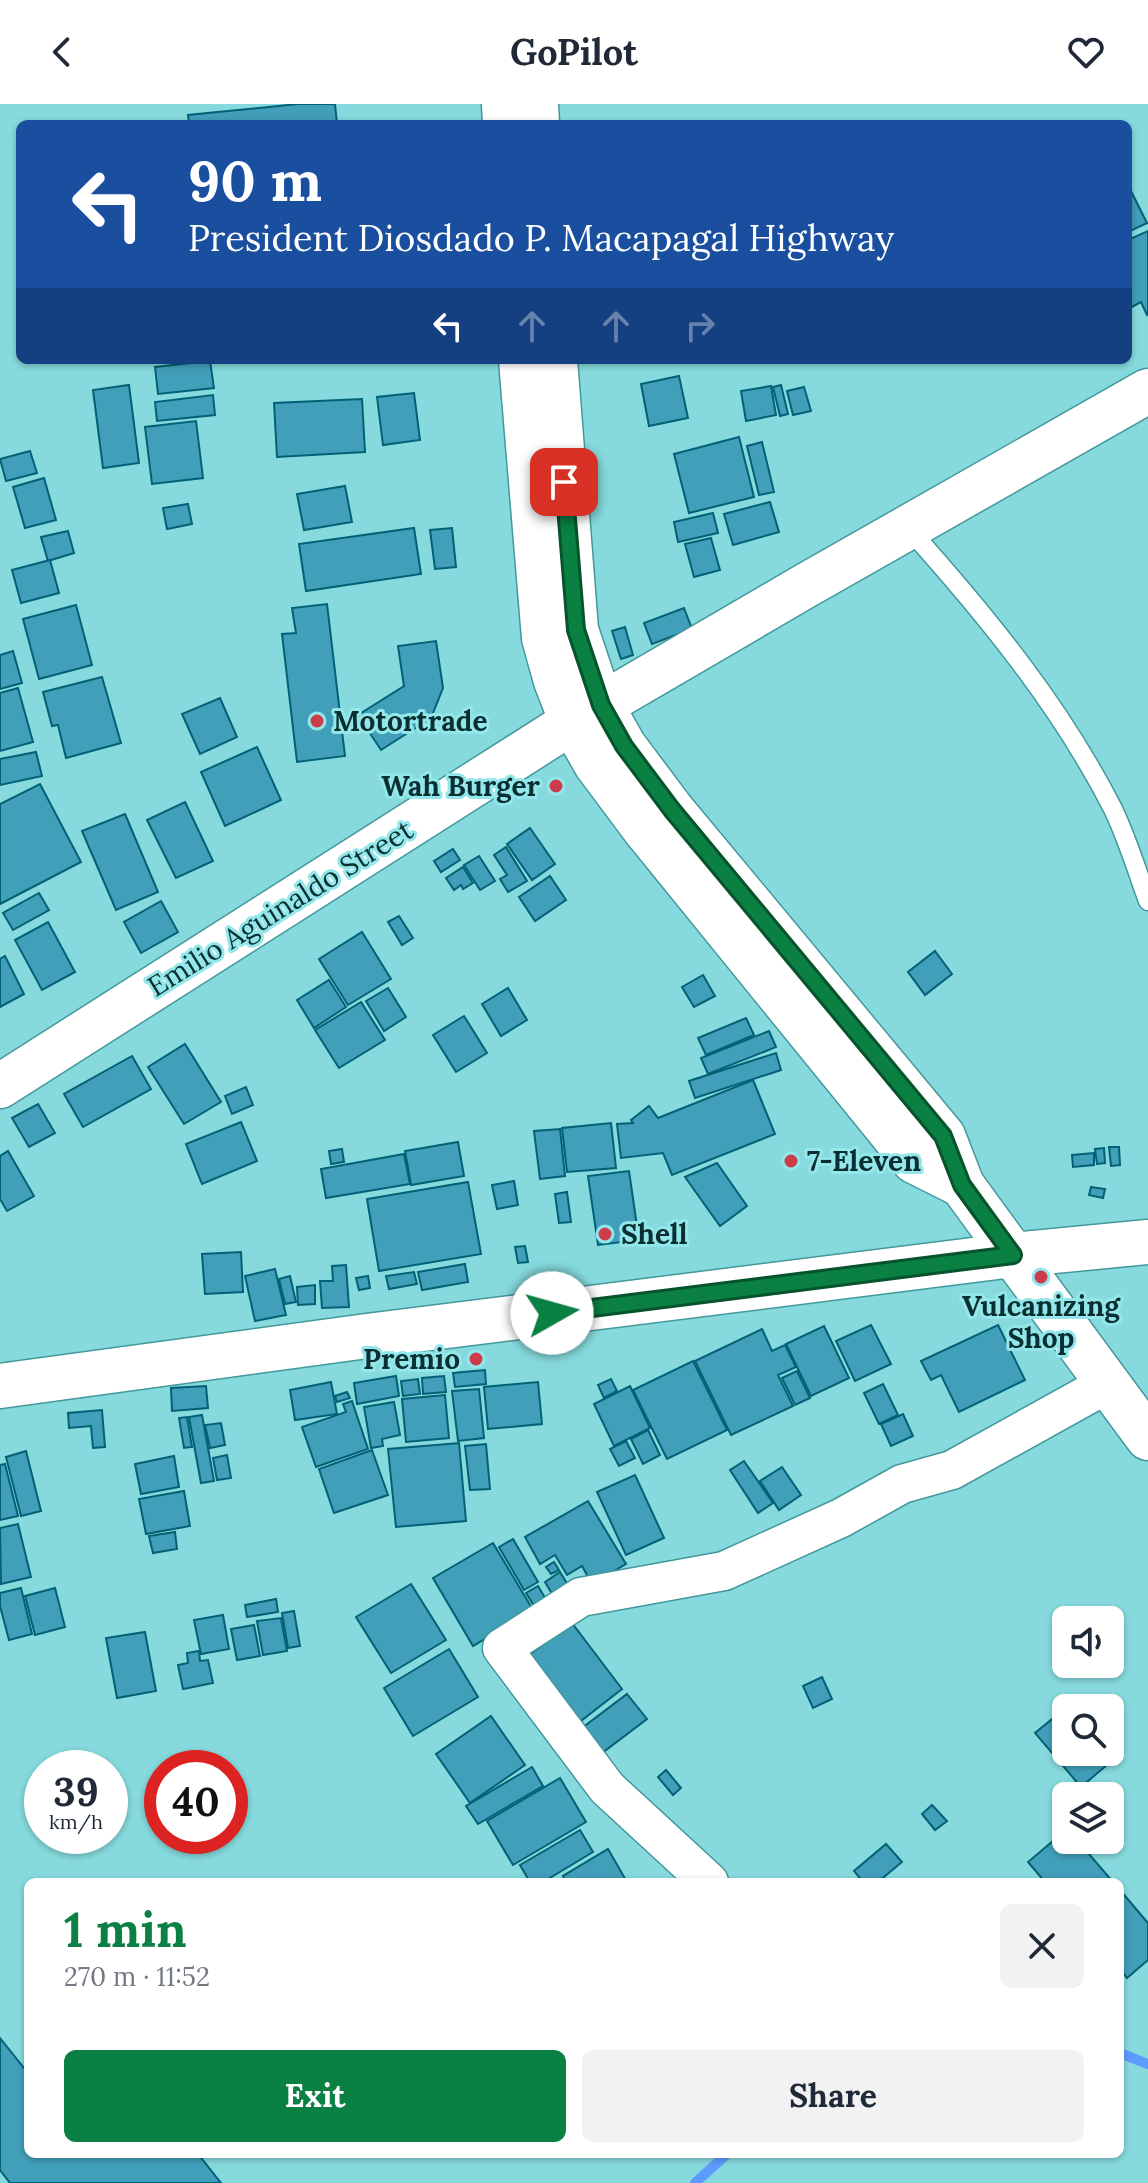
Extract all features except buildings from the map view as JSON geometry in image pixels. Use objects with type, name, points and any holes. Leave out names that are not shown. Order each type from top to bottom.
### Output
[{"type":"main road","points":[[522,364],[545,456],[576,630],[587,714],[624,746],[672,810],[943,1136],[962,1185],[1148,1438]]},
{"type":"main road","points":[[545,456],[555,364]]},
{"type":"main road","name":"Emilio Aguinaldo Street","points":[[0,1086],[587,714],[1148,391]]},
{"type":"main road","points":[[0,1386],[367,1336],[1013,1255],[1148,1242]]},
{"type":"street","points":[[705,1878],[607,1788],[502,1648],[581,1597],[724,1571],[841,1518],[902,1484],[952,1470],[1107,1384]]},
{"type":"lane","points":[[908,528],[995,629],[1081,752],[1114,812],[1148,901]]},
{"type":"waterway","points":[[1124,2055],[1148,2064]]},
{"type":"waterway","points":[[695,2183],[723,2158]]},
{"type":"place","name":"Motortrade","points":[[317,721]]},
{"type":"place","name":"Wah Burger","points":[[556,786]]},
{"type":"place","name":"7-Eleven","points":[[791,1161]]},
{"type":"place","name":"Shell","points":[[605,1234]]},
{"type":"place","name":"Vulcanizing Shop","points":[[1041,1277]]},
{"type":"place","name":"Premio","points":[[476,1359]]},
{"type":"route","points":[[552,1313],[1013,1255],[962,1185],[943,1136],[672,810],[624,746],[601,705],[576,630],[564,482]]}]
